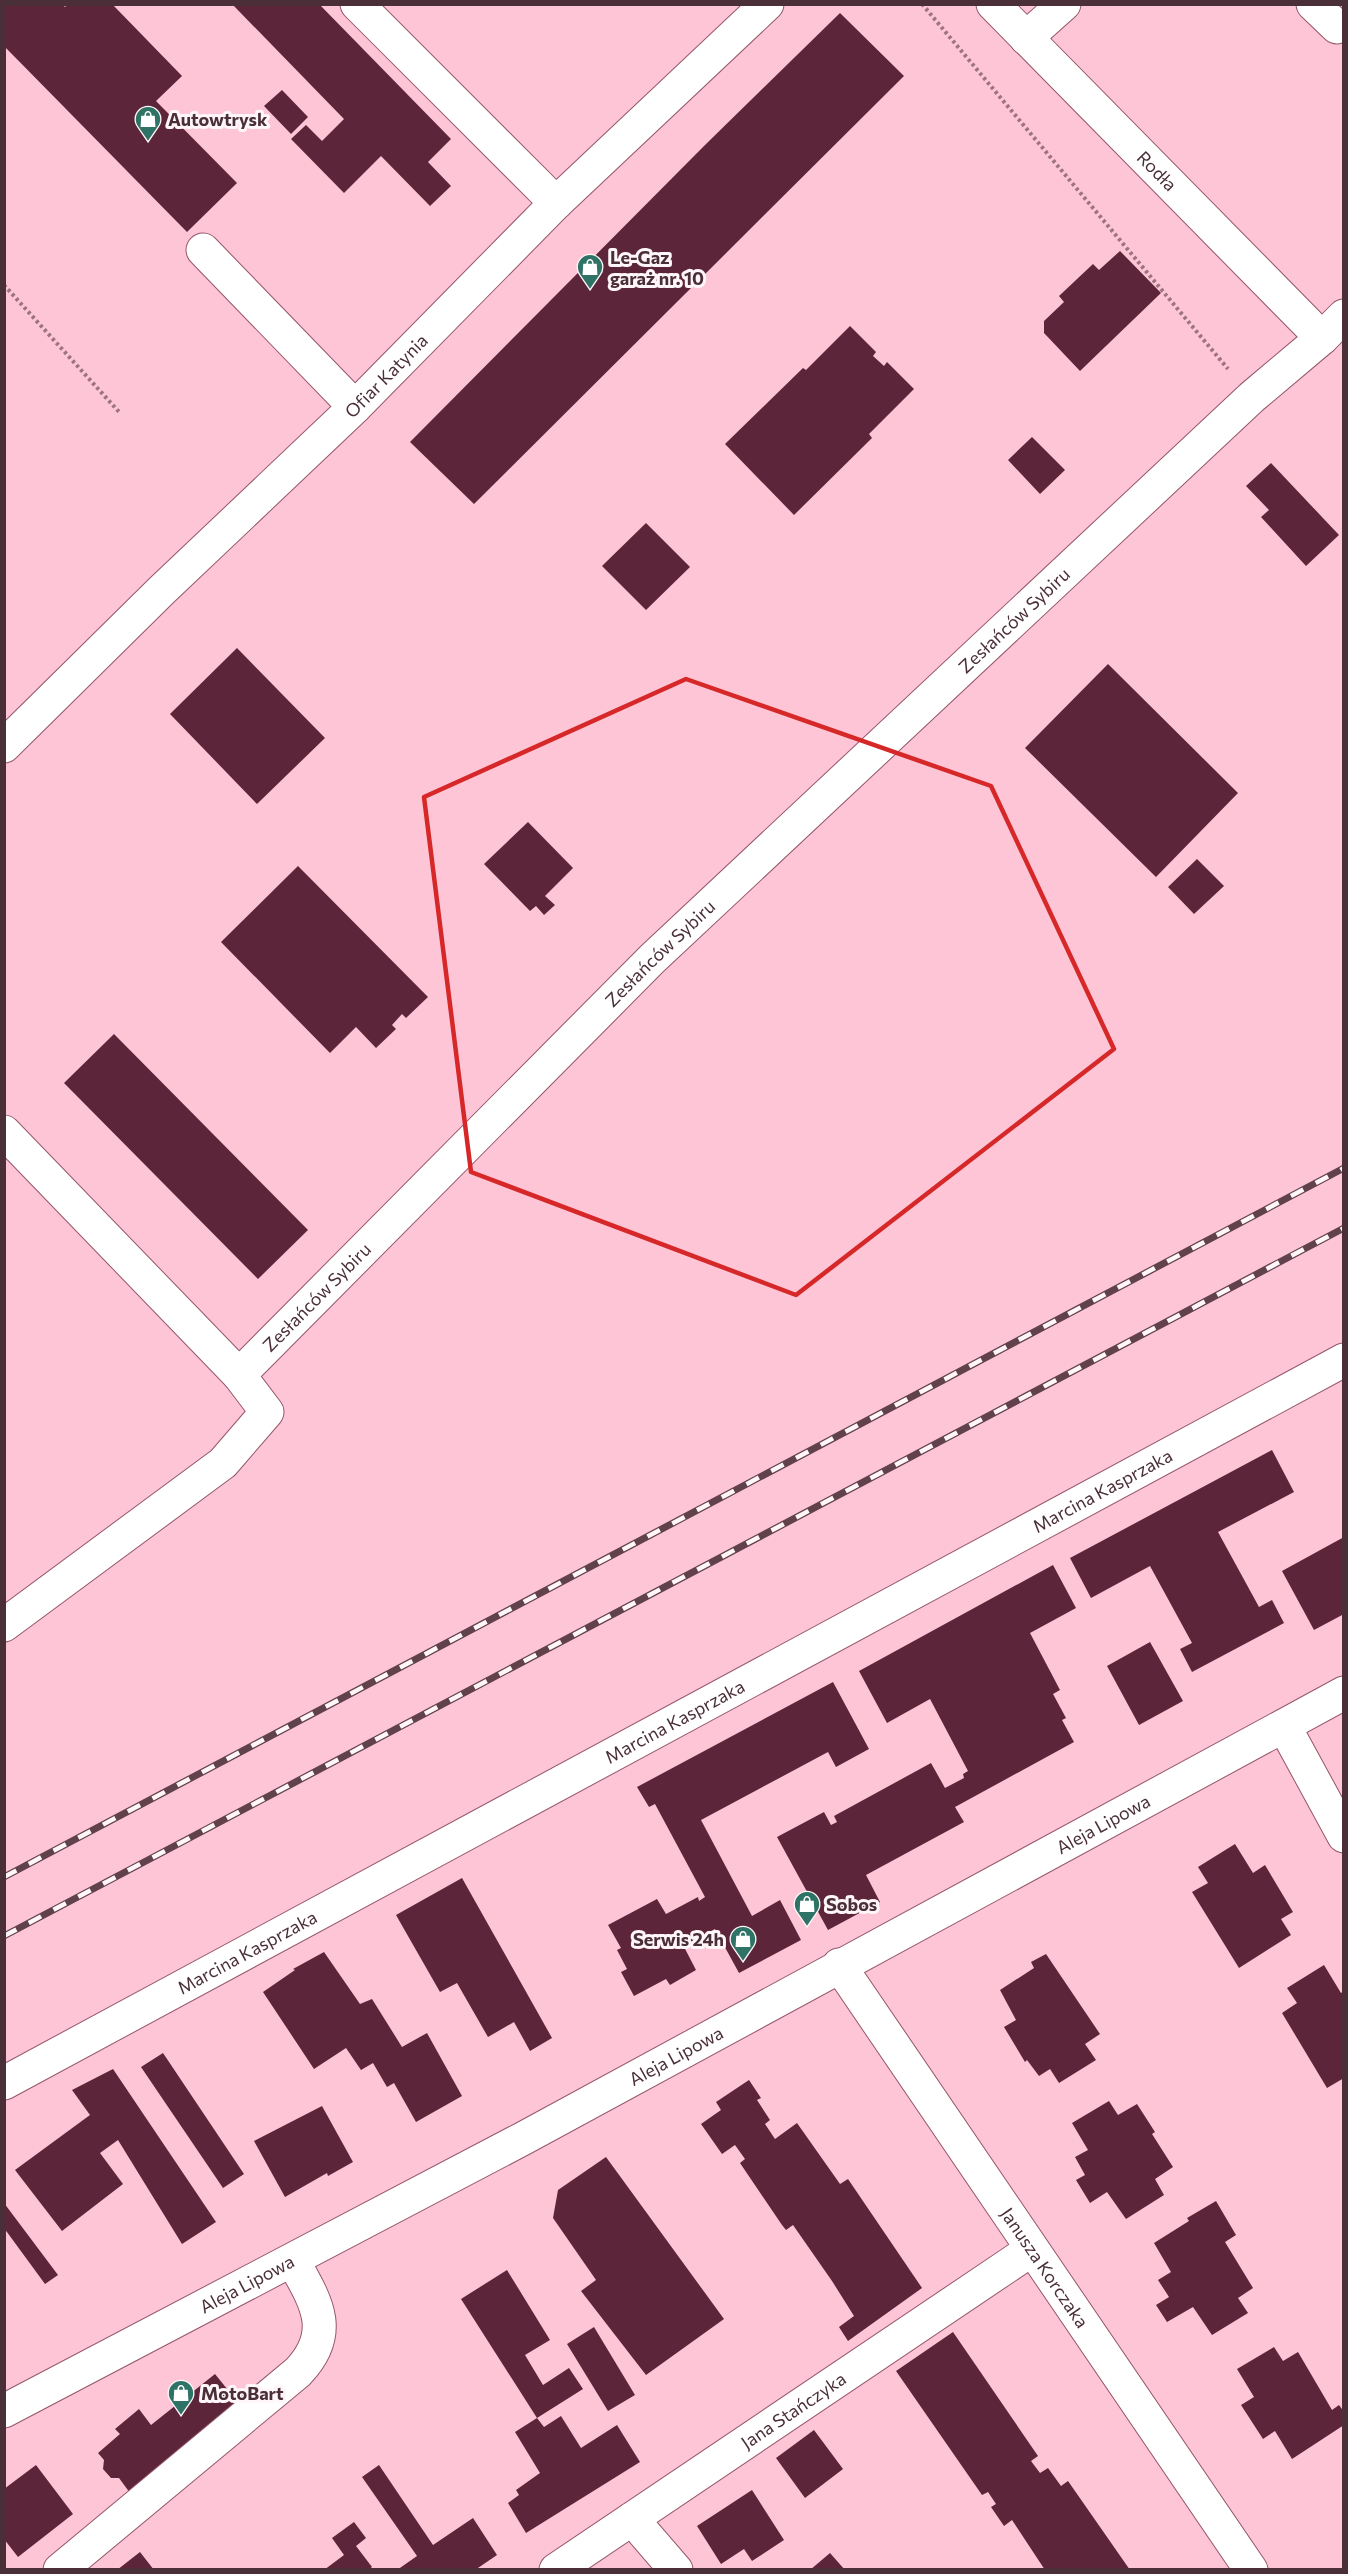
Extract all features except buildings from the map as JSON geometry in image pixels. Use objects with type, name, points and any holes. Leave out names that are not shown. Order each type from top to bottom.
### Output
[{"type":"street","points":[[357,4],[556,203]]},
{"type":"street","name":"Ofiar Katynia","points":[[4,746],[161,591],[355,407],[556,203],[767,4]]},
{"type":"street","name":"Rodła","points":[[993,4],[1026,38],[1333,327]]},
{"type":"street","points":[[1026,38],[1064,4]]},
{"type":"street","points":[[1313,4],[1337,27]]},
{"type":"street","points":[[203,250],[355,407]]},
{"type":"street","name":"Zesłańców Sybiru","points":[[238,1375],[652,959],[1252,397],[1333,327]]},
{"type":"street","points":[[4,1132],[238,1375],[267,1412],[223,1463],[4,1625]]},
{"type":"street","name":"Marcina Kasprzaka","points":[[4,2083],[1344,1360]]},
{"type":"street","name":"Aleja Lipowa","points":[[4,2411],[293,2261],[1344,1693]]},
{"type":"street","points":[[1284,1726],[1344,1836]]},
{"type":"street","name":"Janusza Korczaka","points":[[839,1965],[1251,2570]]},
{"type":"street","name":"Jana Stańczyka","points":[[556,2570],[1031,2250]]},
{"type":"street","points":[[60,2570],[298,2372],[309,2360],[317,2344],[320,2318],[315,2301],[293,2261]]},
{"type":"street","points":[[632,2519],[676,2570]]},
{"type":"path","points":[[922,4],[1252,397]]},
{"type":"path","points":[[4,285],[120,413]]},
{"type":"highlighted area","points":[[686,679],[991,786],[1114,1049],[796,1295],[471,1172],[424,797]]},
{"type":"railway","points":[[4,1877],[1344,1168]]},
{"type":"railway","points":[[4,1936],[1344,1228]]},
{"type":"place","name":"Autowtrysk","points":[[148,142]]},
{"type":"place","name":"Le-Gaz garaż nr. 10","points":[[590,290]]},
{"type":"place","name":"Sobos","points":[[807,1927]]},
{"type":"place","name":"Serwis 24h","points":[[743,1962]]},
{"type":"place","name":"MotoBart","points":[[181,2416]]}]
